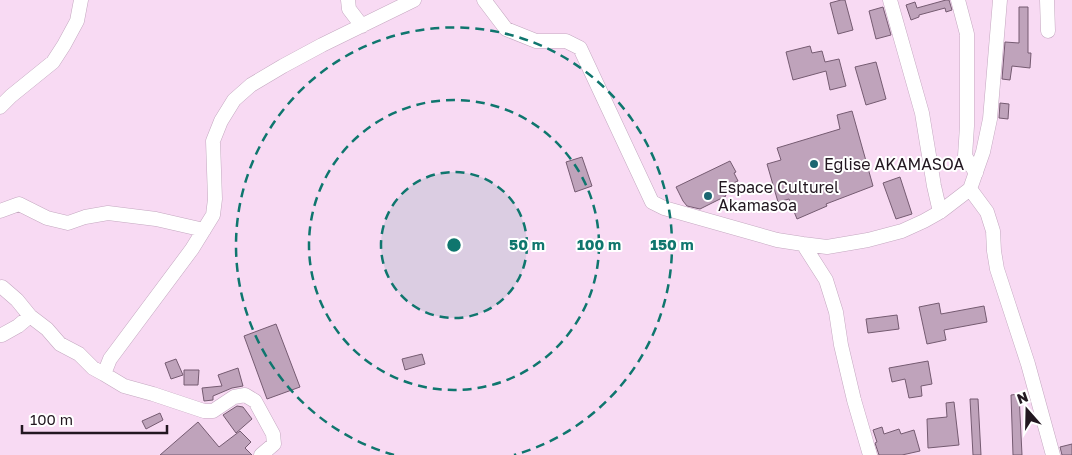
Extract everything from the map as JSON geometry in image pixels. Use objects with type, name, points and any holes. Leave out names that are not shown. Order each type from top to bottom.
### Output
[{"type":"street","points":[[0,107],[52,62],[77,21],[81,0]]},
{"type":"street","points":[[348,0],[349,9],[362,26]]},
{"type":"street","points":[[104,374],[110,359],[192,250],[213,214],[215,199],[213,141],[221,121],[234,100],[251,84],[322,45],[414,0]]},
{"type":"street","points":[[484,0],[506,29],[536,41],[566,41],[580,48],[652,202],[664,208],[777,240],[827,247],[868,240],[902,231],[940,212],[970,189],[983,152],[990,119],[1000,0]]},
{"type":"street","points":[[890,0],[922,113],[940,212]]},
{"type":"street","points":[[958,0],[967,34],[967,126],[964,156],[976,173]]},
{"type":"street","points":[[1047,0],[1048,31]]},
{"type":"street","points":[[970,189],[987,212],[993,231],[997,269],[1028,364],[1052,455]]},
{"type":"street","points":[[0,211],[19,204],[47,218],[68,223],[85,216],[108,213],[156,219],[204,230]]},
{"type":"street","points":[[803,244],[826,280],[836,312],[841,345],[854,400],[870,455]]},
{"type":"street","points":[[2,287],[60,344],[79,354],[93,368],[124,386],[204,412],[213,411],[234,397],[244,395],[255,401],[273,434],[274,444],[262,455]]},
{"type":"street","points":[[0,335],[18,326],[30,316]]},
{"type":"building","points":[[845,0],[853,30],[838,34],[830,3]]},
{"type":"building","points":[[949,0],[952,10],[946,12],[945,8],[919,15],[919,17],[911,20],[906,5],[915,2],[917,8]]},
{"type":"building","points":[[883,7],[891,35],[876,39],[869,11]]},
{"type":"building","points":[[1019,7],[1028,7],[1028,53],[1031,53],[1030,68],[1012,66],[1010,80],[1002,79],[1005,42],[1019,43]]},
{"type":"building","points":[[810,46],[812,53],[822,51],[825,62],[839,59],[846,86],[830,90],[826,71],[793,80],[786,52]]},
{"type":"building","points":[[876,62],[886,99],[866,105],[855,67]]},
{"type":"building","points":[[1000,103],[1009,104],[1008,119],[999,118]]},
{"type":"building","points":[[852,111],[873,186],[826,204],[827,206],[797,219],[789,199],[778,202],[767,164],[781,160],[777,148],[840,129],[837,115]]},
{"type":"building","points":[[582,157],[592,186],[575,192],[566,162]]},
{"type":"building","points":[[730,161],[738,181],[728,185],[729,188],[723,191],[726,196],[700,209],[687,206],[676,187]]},
{"type":"building","points":[[900,177],[912,214],[896,219],[883,183]]},
{"type":"building","points":[[939,303],[941,314],[984,306],[987,322],[944,330],[946,340],[927,344],[919,307]]},
{"type":"building","points":[[897,315],[899,329],[868,333],[866,319]]},
{"type":"building","points":[[276,324],[300,387],[267,399],[244,336]]},
{"type":"building","points":[[422,354],[425,364],[405,370],[402,359]]},
{"type":"building","points":[[176,359],[183,375],[171,379],[165,363]]},
{"type":"building","points":[[928,361],[932,384],[921,386],[922,396],[909,398],[905,379],[892,382],[889,368]]},
{"type":"building","points":[[238,368],[243,386],[232,388],[213,396],[213,400],[204,401],[202,388],[222,386],[218,375]]},
{"type":"building","points":[[184,370],[199,370],[198,385],[184,385]]},
{"type":"building","points":[[1019,394],[1022,455],[1013,455],[1011,395]]},
{"type":"building","points":[[970,399],[978,399],[981,455],[973,455]]},
{"type":"building","points":[[954,402],[959,445],[928,448],[927,419],[947,417],[946,403]]},
{"type":"building","points":[[237,406],[243,407],[252,419],[236,433],[223,415]]},
{"type":"building","points":[[160,413],[163,420],[146,429],[142,421]]},
{"type":"building","points":[[198,422],[219,447],[240,431],[251,442],[245,448],[252,455],[160,455]]},
{"type":"building","points":[[882,427],[884,434],[899,429],[901,434],[914,430],[920,451],[902,455],[879,455],[873,430]]},
{"type":"building","points":[[1072,444],[1072,455],[1062,455],[1060,447]]},
{"type":"place","name":"Eglise AKAMASOA","points":[[814,164]]},
{"type":"place","name":"Espace Culturel Akamasoa","points":[[708,196]]}]
